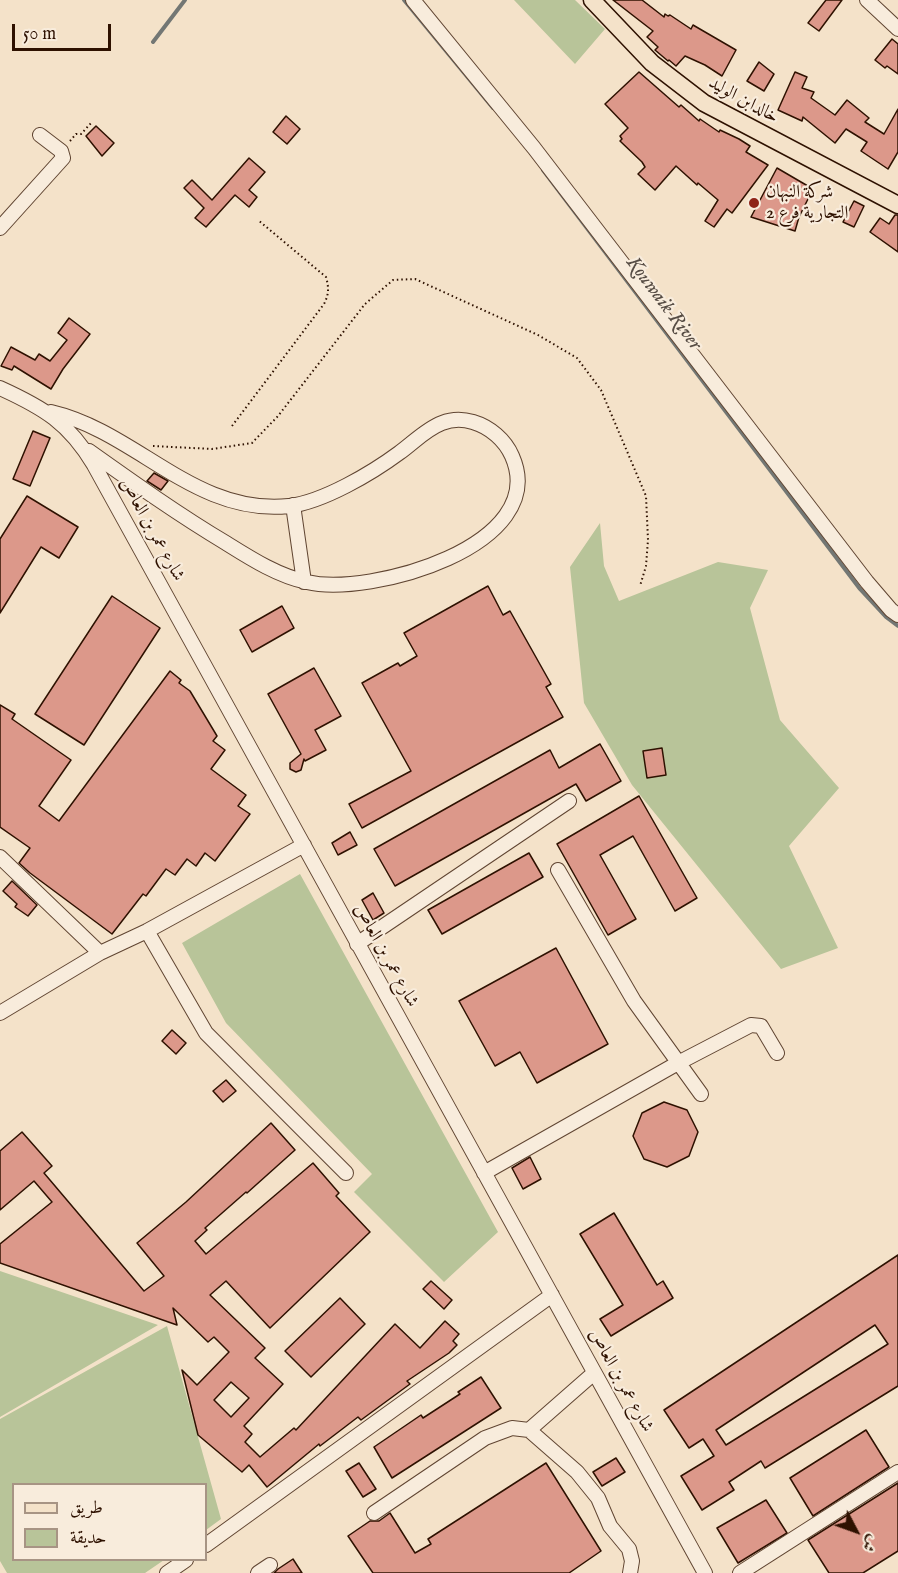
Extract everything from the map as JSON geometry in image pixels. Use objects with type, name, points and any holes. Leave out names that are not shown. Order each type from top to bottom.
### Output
[{"type":"main road","name":"خالدابن الوليد","points":[[592,0],[652,63],[704,103],[898,205]]},
{"type":"street","points":[[413,0],[534,148],[867,582],[898,615]]},
{"type":"street","points":[[867,0],[898,29]]},
{"type":"street","points":[[0,228],[63,158],[61,151],[40,135]]},
{"type":"street","name":"شارع عمر بن العاص","points":[[0,388],[61,422],[83,446],[705,1573]]},
{"type":"street","points":[[43,410],[85,424],[216,497],[235,503],[293,506],[327,494],[360,478],[392,458],[431,428],[450,420],[474,422],[495,433],[511,452],[518,474],[515,498],[504,520],[489,533],[450,556],[409,573],[343,586],[304,582],[271,568],[210,534],[83,446]]},
{"type":"street","points":[[293,506],[304,582]]},
{"type":"street","points":[[357,944],[569,801]]},
{"type":"street","points":[[0,1013],[100,953],[147,931],[304,845]]},
{"type":"street","points":[[0,857],[100,953]]},
{"type":"street","points":[[558,870],[634,1001],[701,1094]]},
{"type":"street","points":[[147,931],[206,1033],[346,1173]]},
{"type":"street","points":[[484,1173],[678,1063],[751,1025],[756,1024],[764,1030],[777,1053]]},
{"type":"street","points":[[207,1544],[552,1295]]},
{"type":"street","points":[[530,1430],[594,1373]]},
{"type":"street","points":[[374,1513],[485,1438],[512,1428],[530,1430],[577,1472],[598,1498],[610,1526],[629,1549],[632,1561],[630,1573]]},
{"type":"street","points":[[740,1573],[898,1472]]},
{"type":"street","points":[[167,1573],[185,1561]]},
{"type":"path","points":[[61,151],[76,134],[81,134],[92,122]]},
{"type":"path","points":[[232,426],[324,304],[328,294],[329,285],[326,276],[258,220]]},
{"type":"path","points":[[123,444],[212,449],[252,442],[278,416],[365,304],[393,280],[415,279],[538,334],[577,358],[601,390],[646,496],[648,540],[646,566],[640,586]]},
{"type":"green space","points":[[514,0],[575,0],[605,29],[575,64]]},
{"type":"green space","points":[[600,523],[604,566],[619,601],[718,562],[768,570],[750,608],[780,720],[839,788],[789,846],[838,948],[781,969],[632,785],[584,703],[570,567]]},
{"type":"green space","points":[[300,874],[498,1232],[444,1282],[354,1192],[372,1174],[226,1023],[182,943]]},
{"type":"green space","points":[[0,1271],[158,1325],[0,1417]]},
{"type":"green space","points":[[167,1326],[221,1519],[207,1529],[207,1483],[12,1483],[12,1561],[163,1561],[145,1573],[7,1573],[0,1561],[0,1419]]},
{"type":"building","points":[[613,0],[642,0],[664,17],[665,14],[670,15],[691,29],[693,25],[736,50],[722,76],[685,56],[676,66],[668,61],[655,50],[658,47],[647,37],[653,31]]},
{"type":"building","points":[[826,0],[842,0],[819,31],[808,23]]},
{"type":"building","points":[[892,39],[898,44],[898,74],[875,60]]},
{"type":"building","points":[[759,62],[774,74],[764,91],[747,81]]},
{"type":"building","points":[[639,72],[679,107],[681,105],[699,121],[700,119],[719,132],[720,130],[750,146],[746,152],[768,165],[732,213],[727,209],[714,227],[705,221],[718,200],[676,166],[655,190],[638,174],[645,167],[642,162],[620,141],[622,139],[620,136],[628,128],[605,104]]},
{"type":"building","points":[[795,72],[807,77],[802,88],[814,92],[811,98],[835,115],[847,100],[869,118],[865,122],[884,134],[898,109],[898,152],[888,169],[861,151],[867,142],[846,129],[835,143],[803,117],[802,121],[778,110]]},
{"type":"building","points":[[286,116],[300,129],[287,144],[273,132]]},
{"type":"building","points":[[96,126],[114,143],[102,156],[86,136]]},
{"type":"building","points":[[249,158],[265,172],[249,190],[257,197],[249,207],[235,195],[206,227],[195,218],[204,208],[184,188],[192,180],[212,200]]},
{"type":"building","points":[[777,168],[813,189],[799,217],[795,231],[751,217]]},
{"type":"building","points":[[854,201],[864,206],[854,227],[843,222]]},
{"type":"building","points":[[895,215],[898,215],[898,252],[870,232],[880,218],[889,224]]},
{"type":"building","points":[[69,318],[90,334],[51,389],[14,366],[12,370],[1,366],[11,347],[35,360],[39,354],[50,361],[67,340],[58,333]]},
{"type":"building","points":[[33,431],[50,438],[30,486],[13,479]]},
{"type":"building","points":[[154,473],[168,481],[161,490],[147,481]]},
{"type":"building","points":[[27,496],[78,527],[59,558],[41,547],[0,613],[0,539]]},
{"type":"building","points":[[488,586],[503,615],[510,611],[551,684],[546,687],[563,717],[362,828],[349,804],[411,771],[362,683],[398,663],[400,666],[417,656],[404,633]]},
{"type":"building","points":[[112,596],[160,628],[84,745],[35,714]]},
{"type":"building","points":[[282,606],[294,628],[252,652],[240,630]]},
{"type":"building","points":[[314,668],[341,716],[315,730],[326,750],[305,761],[304,759],[301,770],[296,772],[290,769],[290,763],[301,754],[268,694]]},
{"type":"building","points":[[170,671],[181,680],[179,683],[190,691],[217,736],[213,741],[225,750],[211,769],[246,795],[238,806],[250,814],[215,861],[205,853],[196,866],[187,859],[175,875],[166,869],[146,896],[143,894],[112,934],[19,863],[30,848],[0,827],[0,705],[15,714],[12,719],[71,760],[39,806],[59,821]]},
{"type":"building","points":[[600,744],[621,781],[586,801],[576,784],[395,886],[374,849],[550,750],[559,768]]},
{"type":"building","points":[[662,748],[666,775],[647,778],[643,751]]},
{"type":"building","points":[[639,796],[697,898],[675,911],[633,836],[600,855],[636,919],[608,935],[557,844]]},
{"type":"building","points":[[350,832],[357,845],[338,855],[332,843]]},
{"type":"building","points":[[529,853],[543,877],[442,934],[428,910]]},
{"type":"building","points":[[12,881],[37,905],[28,916],[15,907],[17,904],[3,891]]},
{"type":"building","points":[[373,893],[384,913],[373,920],[362,900]]},
{"type":"building","points":[[556,948],[608,1044],[537,1083],[520,1052],[495,1066],[459,1001]]},
{"type":"building","points":[[172,1030],[186,1043],[176,1054],[162,1041]]},
{"type":"building","points":[[226,1080],[236,1091],[223,1102],[213,1091]]},
{"type":"building","points":[[664,1102],[687,1110],[698,1132],[689,1156],[667,1167],[644,1159],[633,1136],[642,1113]]},
{"type":"building","points":[[271,1123],[295,1150],[205,1228],[207,1230],[195,1241],[206,1254],[313,1163],[339,1193],[336,1196],[370,1232],[270,1328],[226,1281],[210,1295],[265,1348],[255,1358],[283,1384],[244,1426],[252,1434],[245,1442],[260,1457],[294,1428],[296,1430],[395,1324],[420,1348],[445,1321],[459,1334],[453,1341],[457,1345],[449,1353],[407,1381],[410,1384],[361,1420],[358,1417],[320,1446],[319,1444],[267,1487],[249,1465],[242,1472],[198,1435],[182,1370],[197,1385],[229,1352],[214,1337],[208,1342],[173,1308],[177,1325],[0,1263],[0,1244],[52,1202],[34,1181],[0,1210],[0,1151],[22,1132],[52,1166],[44,1173],[144,1291],[164,1276],[137,1243],[186,1202]],"holes":[[[231,1382],[249,1398],[231,1417],[214,1400]]]},
{"type":"building","points":[[530,1157],[541,1179],[523,1189],[512,1168]]},
{"type":"building","points":[[614,1213],[657,1285],[663,1281],[673,1298],[611,1336],[600,1319],[623,1305],[580,1234]]},
{"type":"building","points":[[898,1255],[898,1386],[765,1468],[761,1461],[729,1482],[734,1490],[702,1510],[681,1476],[714,1456],[703,1439],[689,1448],[664,1410]],"holes":[[[875,1325],[888,1344],[726,1445],[716,1430]]]},
{"type":"building","points":[[431,1281],[452,1300],[444,1309],[423,1289]]},
{"type":"building","points":[[340,1298],[365,1324],[311,1377],[285,1351]]},
{"type":"building","points":[[481,1377],[501,1408],[392,1478],[374,1447],[421,1415],[423,1418],[460,1394],[458,1392]]},
{"type":"building","points":[[866,1430],[889,1467],[813,1516],[790,1478]]},
{"type":"building","points":[[616,1458],[625,1472],[602,1486],[593,1472]]},
{"type":"building","points":[[359,1463],[376,1489],[363,1497],[346,1471]]},
{"type":"building","points":[[546,1463],[601,1551],[569,1573],[373,1573],[348,1536],[370,1521],[379,1521],[390,1513],[415,1553],[431,1544],[428,1539]]},
{"type":"building","points":[[898,1483],[898,1551],[863,1573],[829,1573],[808,1540]]},
{"type":"building","points":[[766,1500],[787,1533],[738,1563],[717,1528]]},
{"type":"building","points":[[293,1559],[302,1573],[274,1573],[278,1569]]},
{"type":"waterway","points":[[153,42],[185,0]]},
{"type":"waterway","name":"Kouwaik River","points":[[404,0],[493,108]]},
{"type":"waterway","name":"Kouwaik River","points":[[543,170],[860,589],[886,617],[898,626]]},
{"type":"place","name":"شركة النبهان التجارية فرع 2","points":[[754,203]]}]
